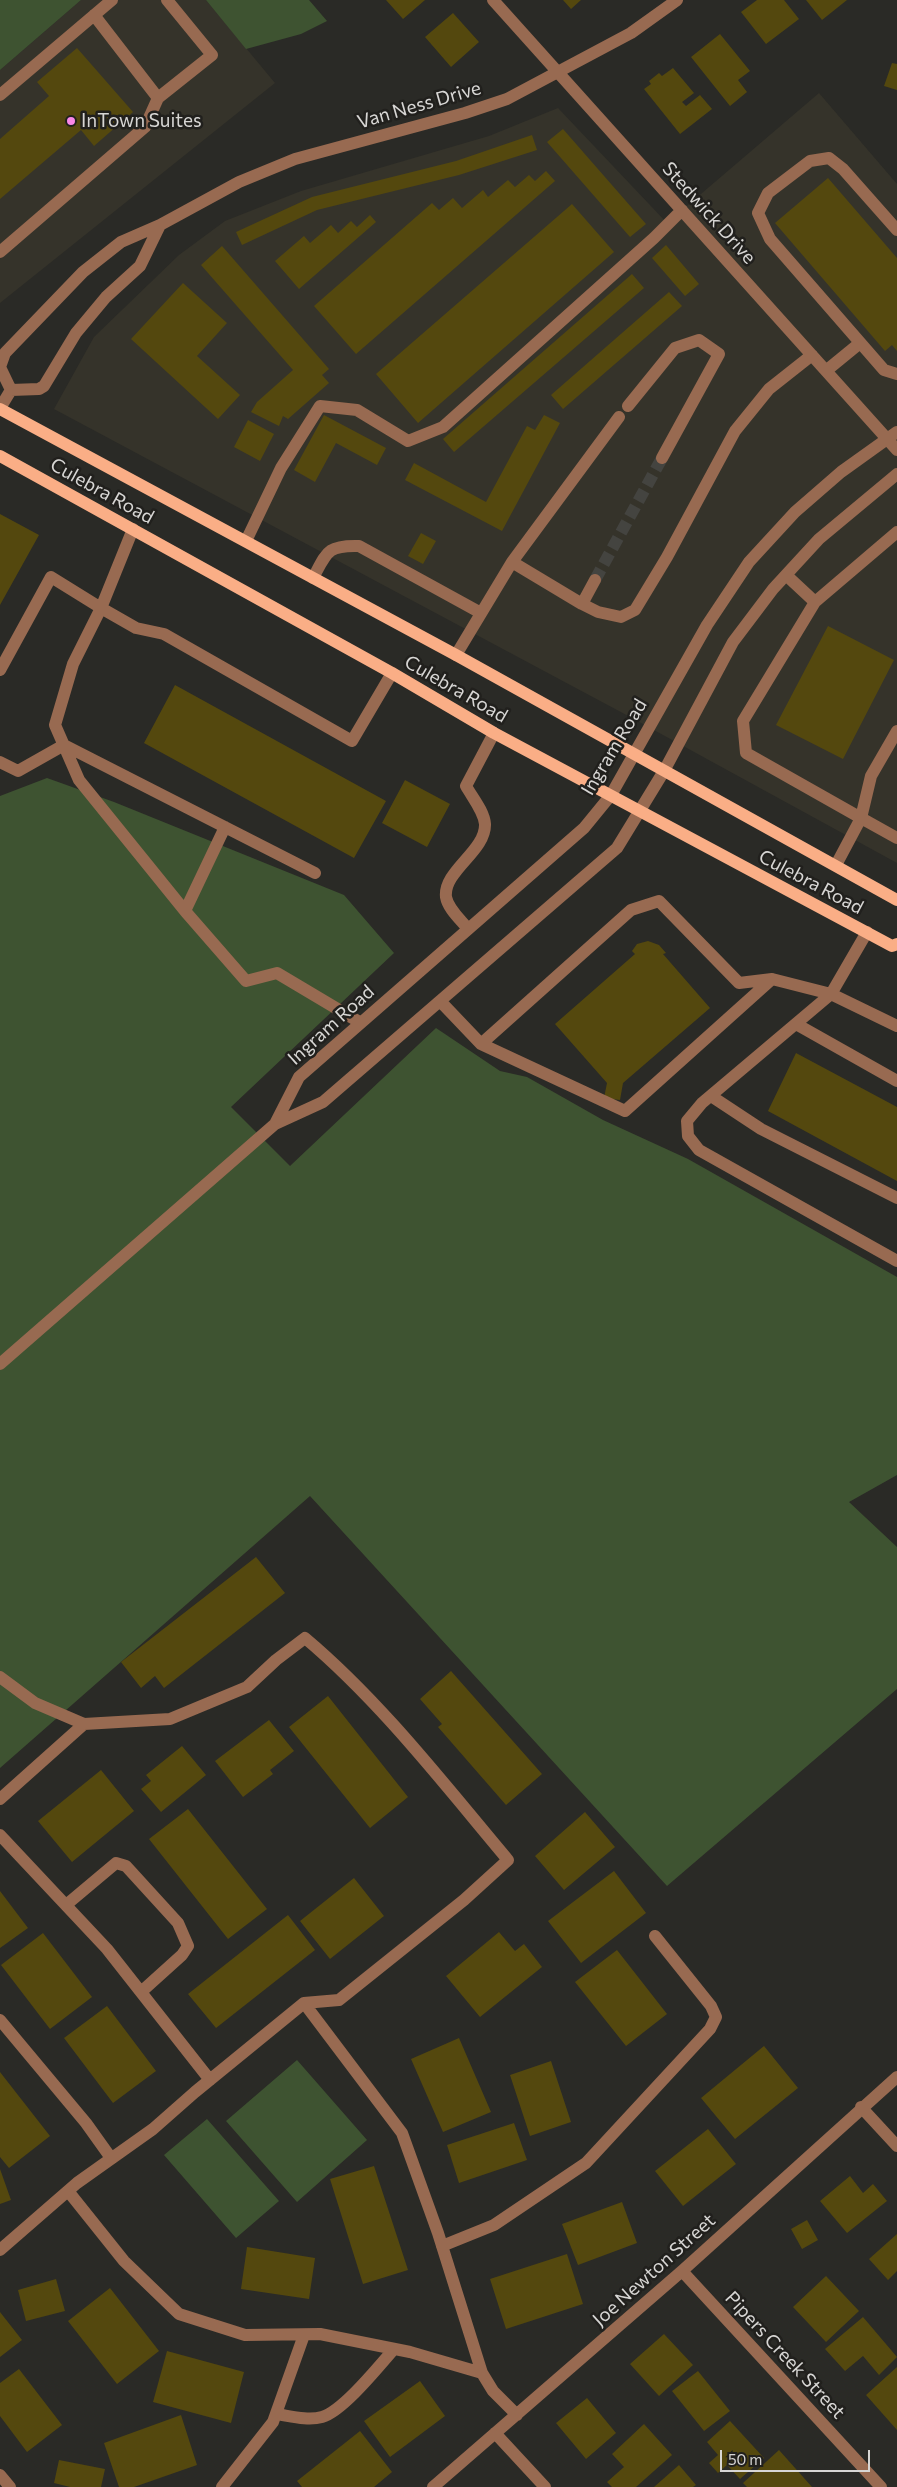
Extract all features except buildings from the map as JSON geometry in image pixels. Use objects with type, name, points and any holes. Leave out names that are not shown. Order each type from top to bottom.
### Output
[{"type":"main road","name":"Culebra Road","points":[[0,408],[456,655],[897,900]]},
{"type":"main road","name":"Culebra Road","points":[[0,456],[392,672],[494,733],[892,946],[897,944]]},
{"type":"street","points":[[0,95],[112,0]]},
{"type":"street","points":[[0,252],[145,127],[158,98],[212,55],[167,0]]},
{"type":"street","name":"Stedwick Drive","points":[[494,0],[557,73],[812,355],[892,435],[897,450]]},
{"type":"street","name":"Van Ness Drive","points":[[11,390],[0,366],[5,353],[83,272],[121,242],[160,225],[239,182],[296,159],[465,113],[507,99],[631,33],[677,0]]},
{"type":"street","points":[[94,15],[158,98]]},
{"type":"street","points":[[897,230],[843,169],[829,158],[810,161],[768,194],[758,212],[770,239],[884,370],[897,374]]},
{"type":"street","points":[[246,542],[281,468],[320,406],[357,410],[408,441],[442,427],[654,238],[682,210]]},
{"type":"street","points":[[0,408],[11,390],[39,389],[44,386],[76,333],[106,297],[140,266],[160,225]]},
{"type":"street","points":[[628,406],[674,348],[699,340],[719,354],[662,458]]},
{"type":"street","points":[[827,370],[860,343]]},
{"type":"street","points":[[512,562],[598,612],[621,618],[635,610],[735,431],[769,389],[812,355]]},
{"type":"street","points":[[456,655],[512,562],[619,417]]},
{"type":"street","name":"Ingram Road","points":[[274,1124],[299,1077],[584,828],[611,795],[707,625],[749,562],[802,506],[841,472],[892,435]]},
{"type":"street","name":"Ingram Road","points":[[0,1364],[274,1124],[323,1102],[617,848],[641,812],[733,642],[786,575],[819,540],[897,474]]},
{"type":"street","points":[[133,530],[101,608],[73,664],[55,725],[79,780],[185,912],[246,981],[277,973],[360,1023]]},
{"type":"street","points":[[897,532],[815,602],[743,721],[746,753],[897,838]]},
{"type":"street","points":[[313,578],[326,552],[343,545],[359,546],[481,614]]},
{"type":"street","points":[[786,575],[815,602]]},
{"type":"street","points":[[0,670],[50,577],[136,628],[164,634],[352,741],[392,672]]},
{"type":"street","points":[[582,604],[595,580]]},
{"type":"street","points":[[836,866],[861,818],[872,776],[897,731]]},
{"type":"street","points":[[468,929],[453,911],[446,898],[448,884],[484,836],[485,822],[466,786],[494,733]]},
{"type":"street","points":[[0,762],[18,771],[64,745]]},
{"type":"street","points":[[64,745],[315,873]]},
{"type":"street","points":[[185,912],[225,827]]},
{"type":"street","points":[[481,1044],[631,910],[659,901],[739,983],[772,979],[831,994],[897,1026]]},
{"type":"street","points":[[867,932],[831,994],[711,1096],[686,1121],[688,1136],[699,1150],[897,1261]]},
{"type":"street","points":[[440,1001],[481,1044],[625,1111],[772,979]]},
{"type":"street","points":[[796,1024],[897,1081]]},
{"type":"street","points":[[711,1096],[761,1129],[897,1198]]},
{"type":"street","points":[[0,1677],[35,1703],[84,1724],[170,1719],[247,1687],[276,1660],[305,1638],[329,1658],[408,1742],[508,1860],[464,1900],[338,2000],[304,2004],[153,2129],[68,2190],[0,2250]]},
{"type":"street","points":[[0,1799],[84,1724]]},
{"type":"street","points":[[0,1835],[108,1949],[210,2080]]},
{"type":"street","points":[[66,1905],[116,1863],[126,1866],[178,1923],[188,1946],[182,1955],[141,1992]]},
{"type":"street","points":[[442,2246],[494,2226],[586,2163],[710,2028],[716,2017],[711,2006],[655,1936]]},
{"type":"street","points":[[304,2004],[402,2134],[442,2246],[482,2373],[493,2391],[517,2415]]},
{"type":"street","points":[[0,2020],[86,2123],[111,2158]]},
{"type":"street","name":"Joe Newton Street","points":[[433,2487],[682,2271],[861,2107],[897,2077]]},
{"type":"street","points":[[861,2107],[897,2146]]},
{"type":"street","points":[[68,2190],[124,2261],[179,2314],[245,2335],[320,2334],[394,2349],[482,2373]]},
{"type":"street","name":"Pipers Creek Street","points":[[682,2271],[882,2487]]},
{"type":"street","points":[[222,2487],[273,2422],[304,2334]]},
{"type":"street","points":[[276,2414],[312,2418],[324,2417],[367,2381],[394,2349]]},
{"type":"street","points":[[495,2433],[545,2487]]},
{"type":"street","points":[[0,2475],[10,2487]]},
{"type":"shaded area","points":[[81,0],[206,0],[275,83],[0,303],[0,70]]},
{"type":"shaded area","points":[[819,93],[897,184],[897,863],[632,718],[54,409],[94,337],[179,255],[225,221],[301,191],[489,136],[558,108],[667,223]]},
{"type":"green space","points":[[0,0],[81,0],[0,70]]},
{"type":"green space","points":[[206,0],[309,0],[327,21],[301,34],[246,49]]},
{"type":"green space","points":[[47,778],[114,802],[344,895],[394,953],[231,1107],[290,1166],[436,1028],[500,1071],[527,1077],[603,1120],[688,1159],[897,1277],[897,1475],[849,1502],[897,1547],[897,1689],[667,1886],[310,1496],[0,1768],[0,796]]},
{"type":"green space","points":[[297,2060],[367,2140],[297,2202],[226,2121]]},
{"type":"green space","points":[[207,2119],[279,2201],[236,2238],[164,2155]]},
{"type":"tunnel","points":[[595,580],[662,458]]},
{"type":"place","name":"InTown Suites","points":[[71,121]]}]
